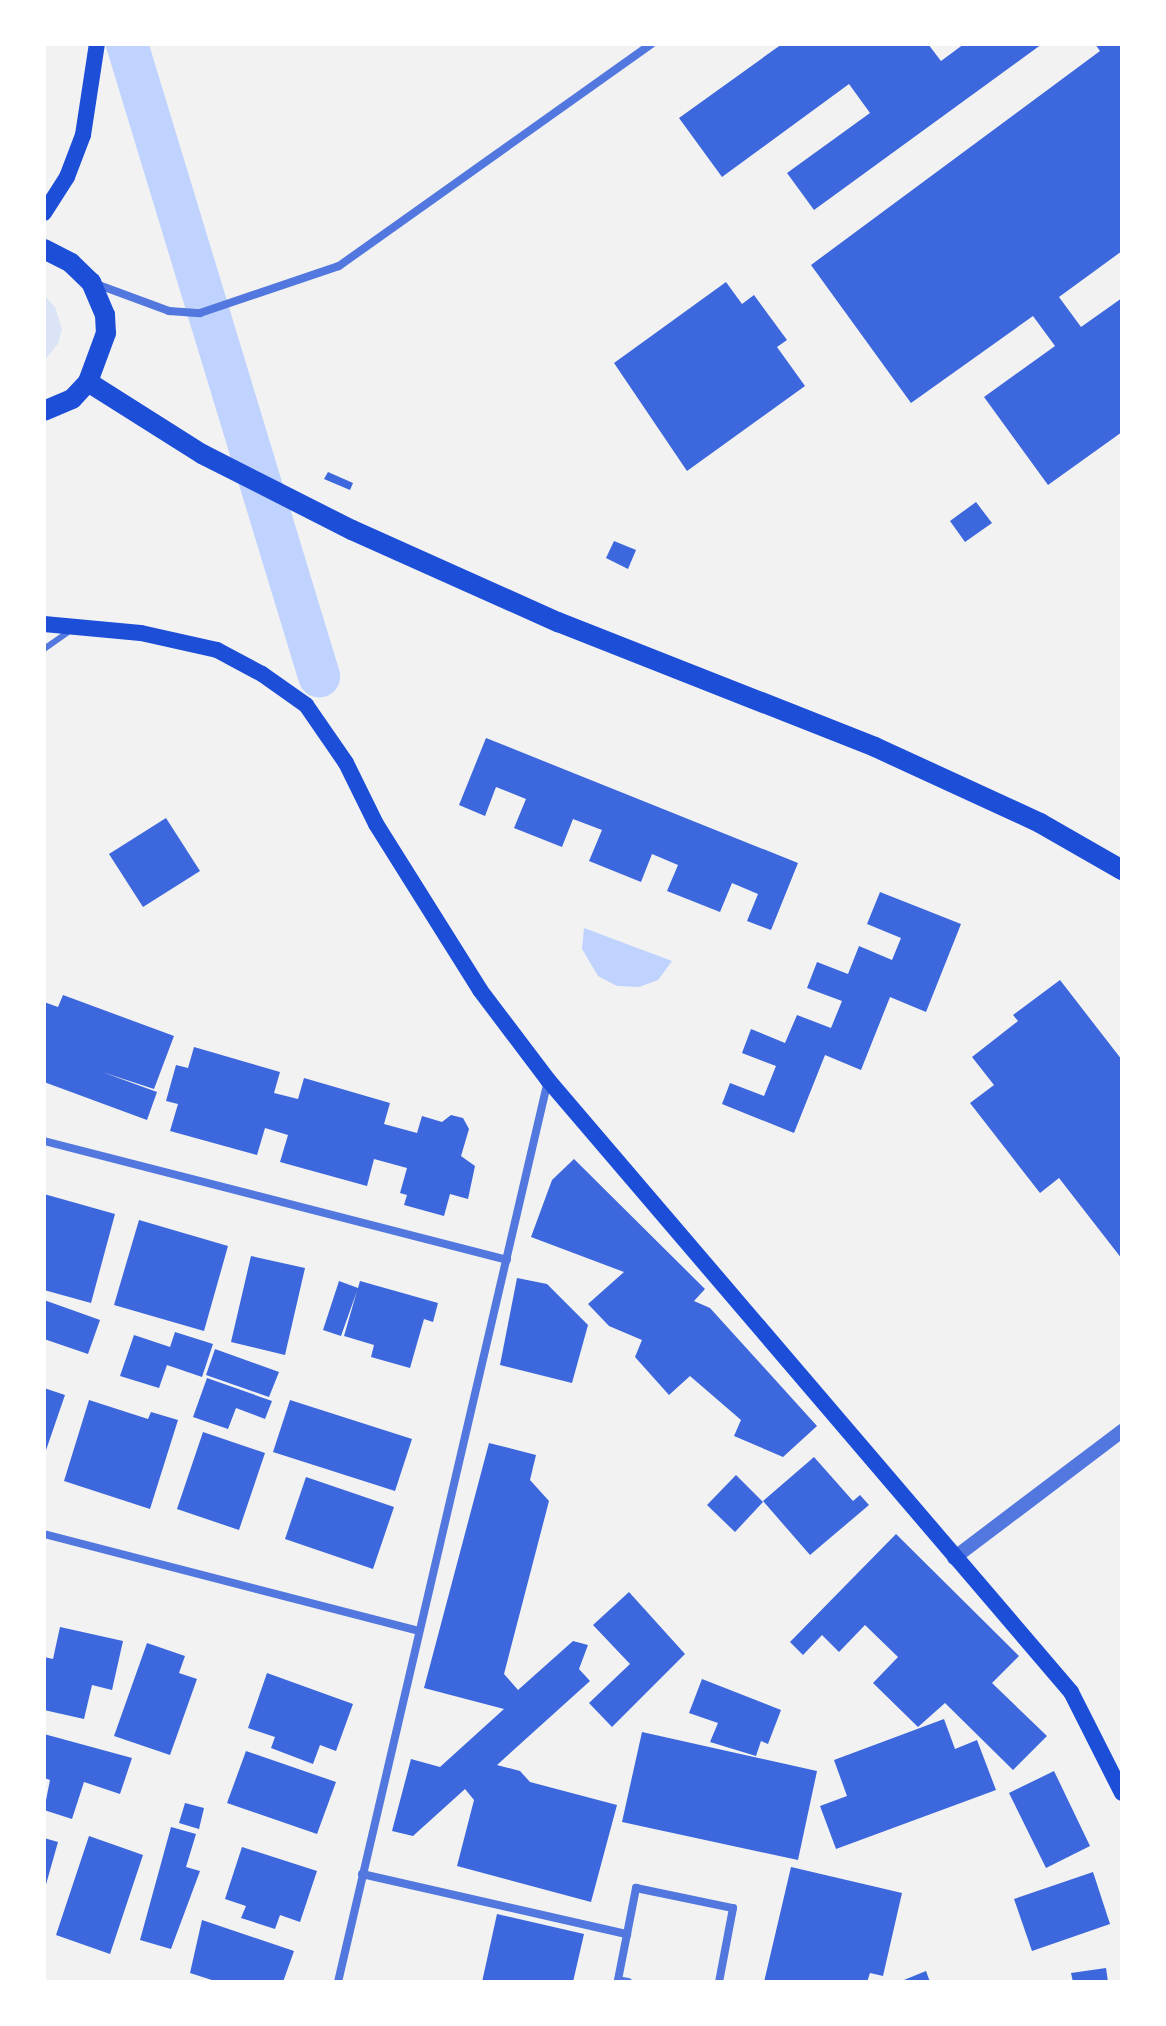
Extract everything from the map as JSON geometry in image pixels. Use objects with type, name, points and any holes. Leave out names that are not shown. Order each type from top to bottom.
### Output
[{"type":"main road","points":[[44,213],[67,177],[83,135],[97,44]]},
{"type":"main road","points":[[44,249],[71,263],[91,282],[105,315],[106,333],[104,350],[88,382],[72,399],[44,411]]},
{"type":"main road","points":[[88,382],[202,454],[352,530],[558,622],[875,747],[1040,823],[1122,870]]},
{"type":"main road","points":[[44,624],[141,633],[217,650],[262,674],[306,705],[346,763],[376,824],[480,990],[548,1080],[1071,1692],[1105,1753],[1122,1793]]},
{"type":"street","points":[[91,282],[169,311],[200,313],[339,266],[651,44]]},
{"type":"street","points":[[338,1982],[548,1080]]},
{"type":"street","points":[[44,1141],[507,1260]]},
{"type":"street","points":[[954,1558],[1122,1431]]},
{"type":"street","points":[[44,1534],[419,1631]]},
{"type":"street","points":[[362,1874],[627,1934]]},
{"type":"street","points":[[628,1982],[618,1980],[636,1888],[733,1908],[719,1982]]},
{"type":"lane","points":[[44,649],[77,627]]},
{"type":"shaded area","points":[[44,295],[55,307],[62,329],[58,344],[44,361]]},
{"type":"water","points":[[584,928],[672,961],[658,980],[639,987],[617,986],[598,976],[582,949]]},
{"type":"building","points":[[782,44],[928,44],[941,61],[964,44],[1042,44],[814,210],[787,173],[870,113],[849,84],[722,177],[679,118]]},
{"type":"building","points":[[1095,44],[1122,44],[1122,251],[1059,297],[1081,327],[1122,298],[1122,432],[1048,485],[984,397],[1055,346],[1033,316],[911,403],[811,265],[1100,51]]},
{"type":"building","points":[[726,282],[742,304],[754,295],[787,340],[777,347],[805,386],[687,471],[614,363]]},
{"type":"building","points":[[328,472],[353,483],[350,490],[324,479]]},
{"type":"building","points":[[976,502],[992,523],[965,542],[950,521]]},
{"type":"building","points":[[614,541],[636,550],[628,569],[606,558]]},
{"type":"building","points":[[486,738],[798,863],[771,930],[747,921],[758,894],[732,883],[720,912],[667,891],[678,865],[652,854],[641,882],[589,861],[602,830],[573,819],[562,847],[514,828],[526,799],[496,787],[485,816],[459,805]]},
{"type":"building","points":[[166,818],[200,871],[143,907],[109,854]]},
{"type":"building","points":[[880,892],[961,924],[926,1012],[890,997],[861,1070],[825,1055],[794,1133],[722,1104],[730,1083],[764,1096],[776,1066],[742,1053],[751,1029],[785,1043],[797,1015],[831,1028],[842,1001],[807,988],[817,962],[848,974],[859,946],[892,960],[901,938],[867,924]]},
{"type":"building","points":[[1060,980],[1122,1060],[1122,1259],[1059,1178],[1040,1193],[970,1103],[994,1085],[972,1057],[1018,1021],[1013,1015]]},
{"type":"building","points":[[63,995],[174,1036],[154,1089],[102,1072],[157,1092],[147,1120],[44,1082],[44,1002],[58,1007]]},
{"type":"building","points":[[194,1047],[280,1072],[274,1093],[298,1099],[304,1078],[390,1103],[384,1124],[417,1133],[422,1116],[442,1122],[451,1115],[463,1118],[469,1129],[461,1156],[475,1166],[468,1199],[450,1194],[444,1216],[404,1205],[407,1195],[400,1193],[407,1168],[374,1159],[367,1186],[280,1162],[288,1135],[265,1128],[257,1155],[170,1131],[178,1104],[166,1101],[176,1065],[188,1068]]},
{"type":"building","points":[[574,1159],[705,1289],[694,1301],[710,1308],[817,1426],[783,1457],[734,1436],[741,1420],[690,1376],[669,1395],[635,1357],[642,1340],[609,1326],[588,1304],[624,1272],[531,1237],[552,1180]]},
{"type":"building","points":[[44,1194],[115,1214],[91,1303],[44,1290]]},
{"type":"building","points":[[139,1220],[228,1246],[204,1331],[114,1305]]},
{"type":"building","points":[[251,1256],[305,1268],[285,1355],[231,1342]]},
{"type":"building","points":[[517,1278],[547,1284],[588,1325],[572,1383],[500,1365]]},
{"type":"building","points":[[339,1281],[358,1288],[360,1281],[438,1303],[433,1322],[424,1319],[410,1368],[371,1357],[374,1345],[344,1336],[357,1291],[341,1336],[323,1330]]},
{"type":"building","points":[[44,1300],[100,1320],[88,1354],[44,1339]]},
{"type":"building","points":[[175,1332],[213,1344],[202,1377],[167,1365],[159,1388],[120,1376],[134,1335],[170,1347]]},
{"type":"building","points":[[215,1349],[279,1372],[269,1397],[206,1375]]},
{"type":"building","points":[[207,1378],[272,1401],[265,1419],[236,1408],[228,1429],[193,1417]]},
{"type":"building","points":[[44,1388],[65,1395],[44,1456]]},
{"type":"building","points":[[89,1400],[148,1419],[151,1412],[178,1420],[150,1509],[64,1481]]},
{"type":"building","points":[[290,1400],[412,1439],[395,1491],[273,1452]]},
{"type":"building","points":[[203,1432],[265,1453],[239,1530],[177,1509]]},
{"type":"building","points":[[489,1443],[536,1455],[530,1480],[549,1501],[504,1674],[518,1690],[573,1641],[588,1645],[579,1669],[590,1681],[497,1765],[520,1771],[530,1782],[617,1805],[591,1902],[457,1866],[474,1800],[465,1789],[413,1836],[392,1831],[411,1759],[440,1767],[504,1709],[424,1688]]},
{"type":"building","points":[[814,1457],[853,1501],[860,1495],[869,1505],[810,1555],[763,1501]]},
{"type":"building","points":[[736,1475],[763,1502],[735,1532],[707,1505]]},
{"type":"building","points":[[306,1477],[394,1507],[373,1569],[285,1539]]},
{"type":"building","points":[[896,1534],[1019,1656],[992,1683],[1047,1736],[1013,1770],[945,1703],[918,1727],[873,1683],[898,1657],[865,1625],[839,1652],[822,1635],[803,1655],[790,1642]]},
{"type":"building","points":[[629,1592],[685,1654],[612,1727],[589,1703],[630,1664],[593,1625]]},
{"type":"building","points":[[60,1627],[123,1641],[112,1690],[92,1685],[84,1719],[44,1710],[44,1657],[53,1659]]},
{"type":"building","points":[[147,1643],[185,1656],[179,1673],[197,1679],[170,1755],[114,1736]]},
{"type":"building","points":[[267,1673],[353,1704],[336,1751],[320,1745],[313,1764],[271,1748],[275,1737],[248,1728]]},
{"type":"building","points":[[702,1679],[781,1710],[768,1744],[761,1741],[756,1756],[710,1742],[718,1723],[689,1713]]},
{"type":"building","points":[[944,1719],[955,1749],[977,1740],[996,1790],[836,1849],[820,1806],[847,1796],[834,1760]]},
{"type":"building","points":[[642,1732],[817,1771],[798,1860],[622,1822]]},
{"type":"building","points":[[44,1734],[132,1758],[120,1794],[84,1782],[72,1819],[44,1810],[50,1780],[44,1778]]},
{"type":"building","points":[[246,1751],[336,1782],[317,1834],[227,1803]]},
{"type":"building","points":[[1054,1771],[1090,1846],[1046,1868],[1009,1793]]},
{"type":"building","points":[[185,1803],[204,1808],[199,1829],[179,1823]]},
{"type":"building","points":[[171,1827],[196,1834],[186,1867],[200,1871],[171,1949],[140,1940]]},
{"type":"building","points":[[89,1836],[143,1855],[110,1954],[56,1935]]},
{"type":"building","points":[[44,1838],[58,1842],[45,1888],[44,1888]]},
{"type":"building","points":[[242,1847],[317,1871],[300,1922],[280,1915],[275,1929],[241,1918],[246,1906],[225,1899]]},
{"type":"building","points":[[791,1867],[902,1893],[883,1976],[870,1973],[867,1982],[764,1982]]},
{"type":"building","points":[[1093,1872],[1110,1924],[1032,1951],[1014,1899]]},
{"type":"building","points":[[497,1914],[584,1934],[573,1982],[482,1982]]},
{"type":"building","points":[[202,1920],[294,1951],[283,1982],[218,1982],[190,1973]]},
{"type":"building","points":[[1106,1968],[1108,1982],[1073,1982],[1071,1973]]},
{"type":"building","points":[[926,1971],[930,1982],[899,1982]]},
{"type":"waterway","points":[[127,44],[319,676]]}]
